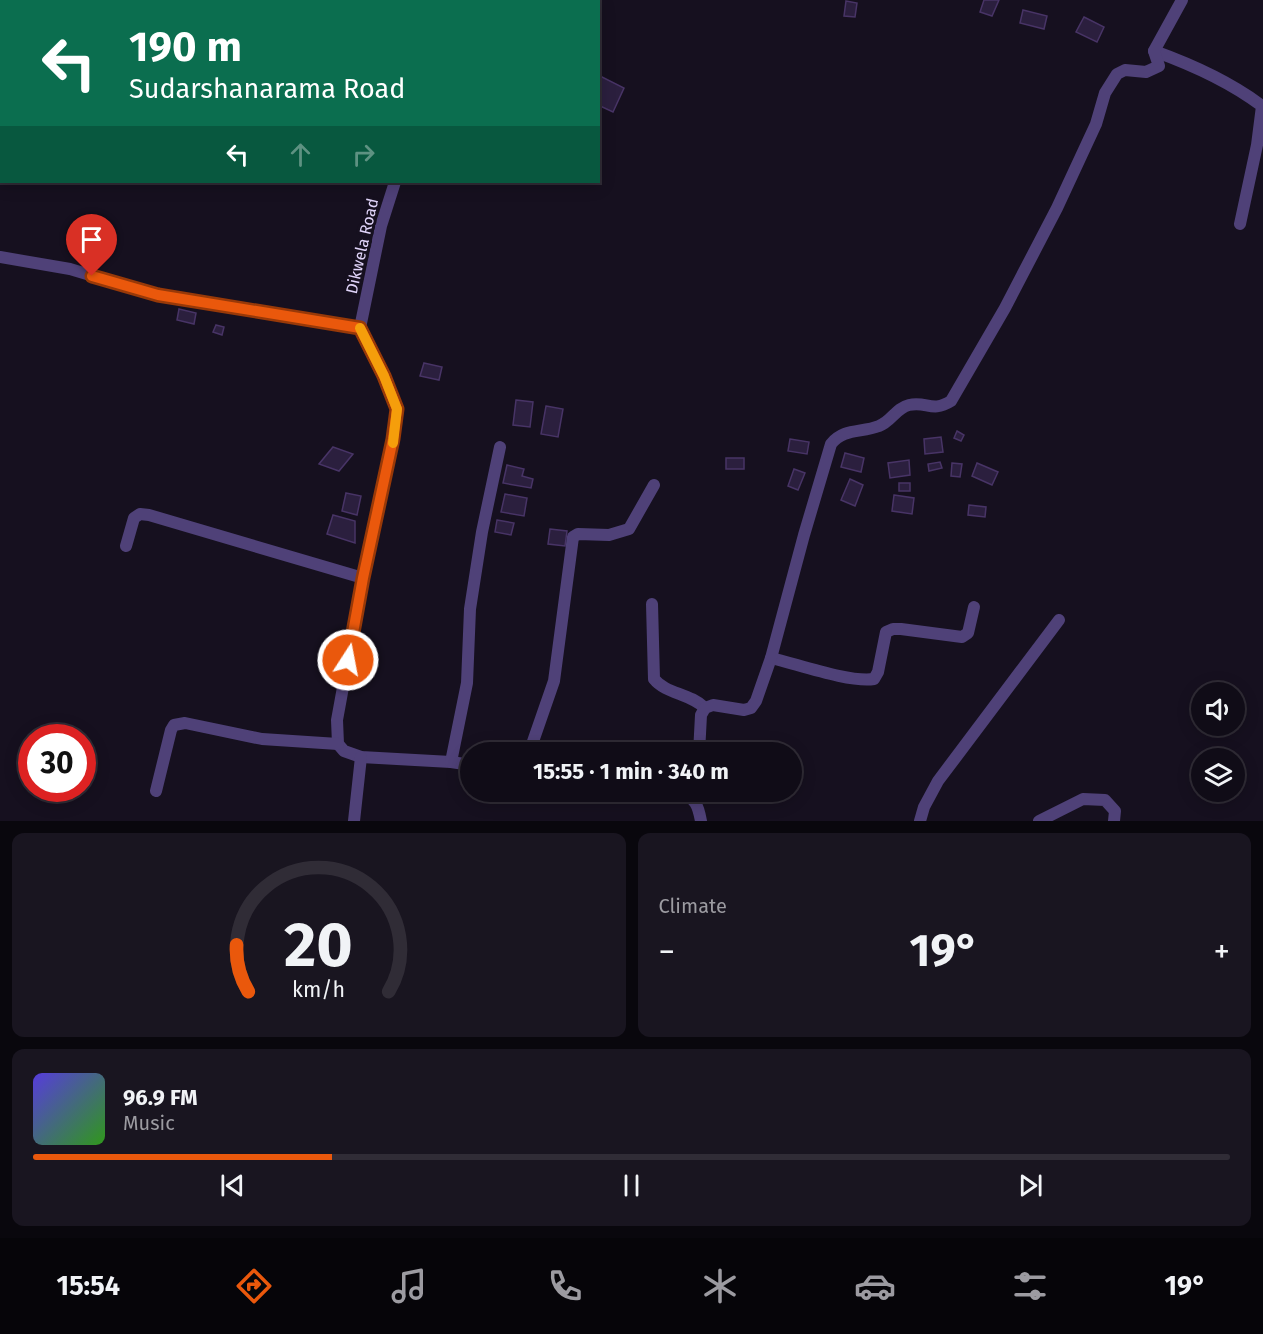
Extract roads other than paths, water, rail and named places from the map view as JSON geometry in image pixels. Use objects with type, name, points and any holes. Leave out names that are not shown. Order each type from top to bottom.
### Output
[{"type":"street","points":[[700,742],[701,715],[705,708],[714,705],[744,710],[751,708],[762,686],[831,444],[838,435],[881,426],[899,409],[911,405],[940,408],[951,401],[1005,308],[1057,208],[1096,124],[1105,93],[1118,74],[1125,70],[1146,72],[1159,66],[1154,51],[1182,0]]},
{"type":"street","points":[[1154,51],[1238,88],[1262,106],[1257,145],[1240,224]]},
{"type":"street","name":"Dikwela Road","points":[[360,328],[381,226],[395,183]]},
{"type":"street","points":[[0,257],[70,269],[158,295],[360,328],[384,376],[397,409],[337,720],[338,744],[344,751],[361,757],[460,763]]},
{"type":"street","points":[[451,762],[467,683],[470,609],[482,532],[500,447]]},
{"type":"street","points":[[533,742],[554,681],[573,537],[578,534],[609,535],[629,529],[654,485]]},
{"type":"street","points":[[126,546],[134,518],[140,514],[149,515],[363,578]]},
{"type":"street","points":[[652,604],[654,680],[659,685],[696,700],[705,708]]},
{"type":"street","points":[[771,658],[845,676],[866,680],[874,679],[878,672],[885,632],[901,629],[962,637],[968,633],[974,607]]},
{"type":"street","points":[[920,821],[924,807],[938,781],[1059,620]]},
{"type":"street","points":[[156,792],[174,725],[185,723],[262,739],[338,744]]},
{"type":"street","points":[[354,821],[361,757]]},
{"type":"street","points":[[1039,821],[1083,799],[1105,800],[1115,811],[1113,821]]},
{"type":"street","points":[[695,802],[698,806]]},
{"type":"street","points":[[698,802],[701,821]]}]
